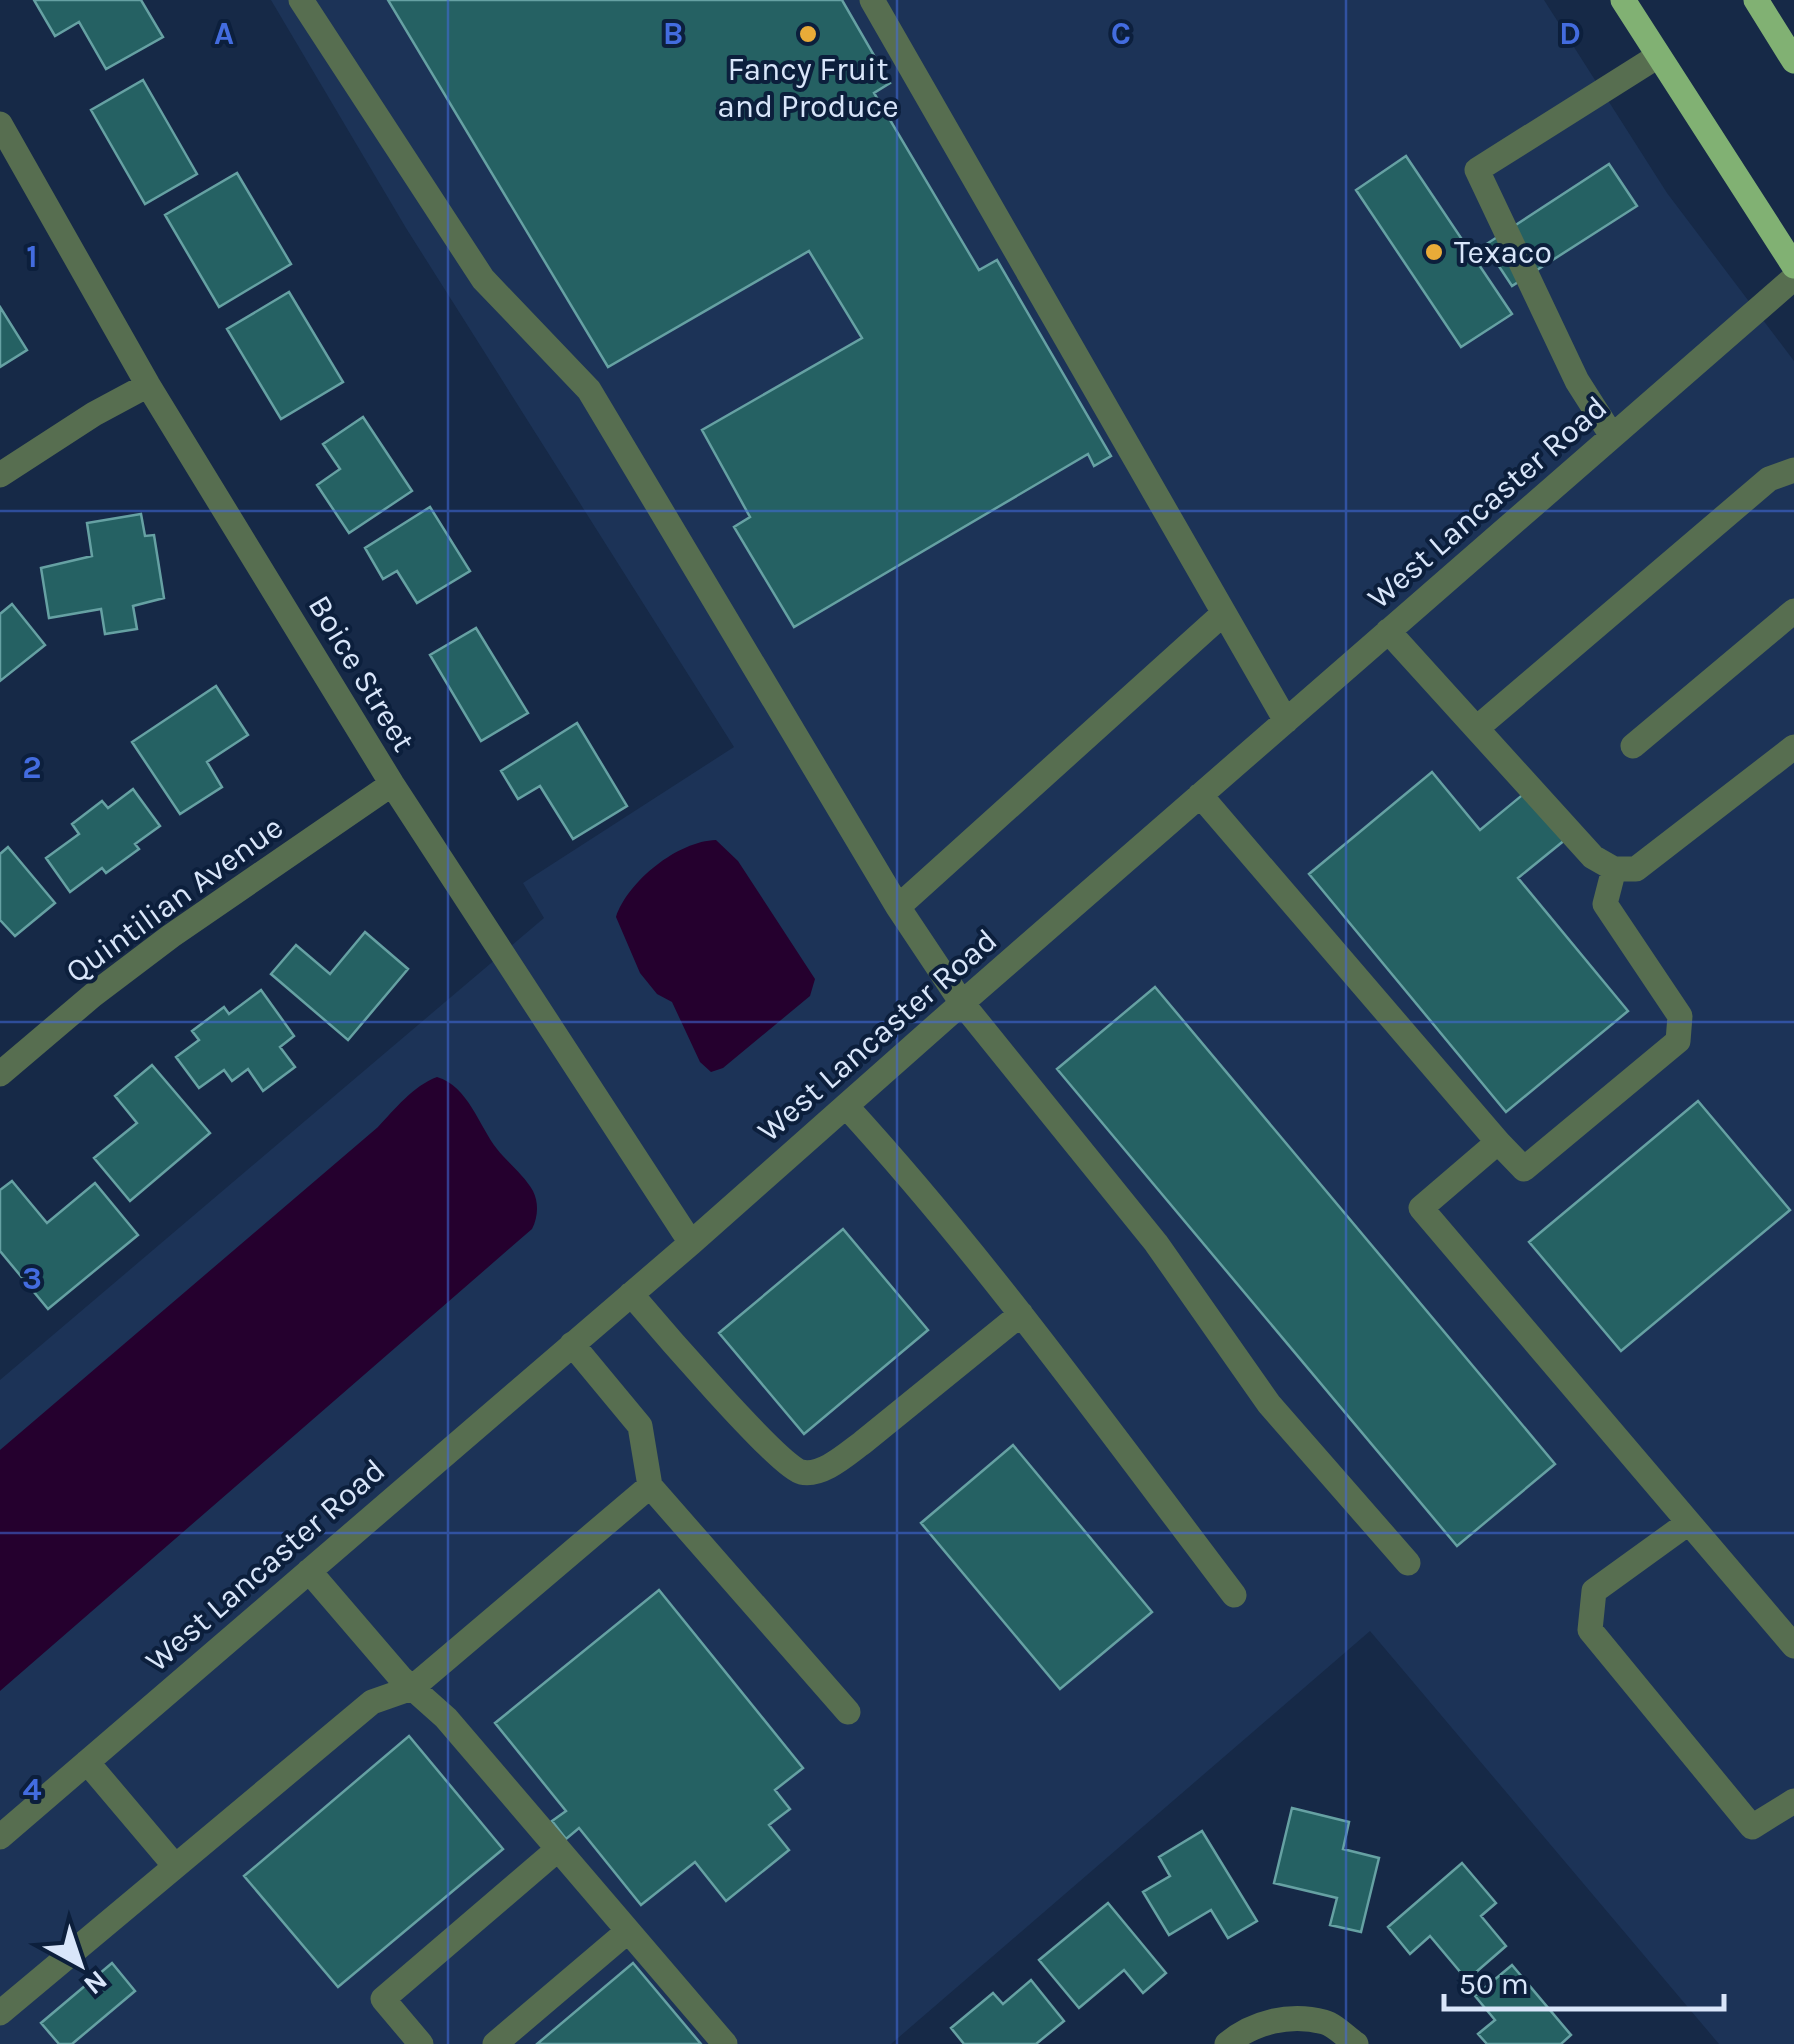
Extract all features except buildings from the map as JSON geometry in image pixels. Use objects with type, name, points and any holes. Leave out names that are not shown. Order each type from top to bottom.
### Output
[{"type":"main road","points":[[1623,0],[1794,266]]},
{"type":"main road","points":[[1756,0],[1794,61]]},
{"type":"street","points":[[301,0],[482,279],[589,390],[898,908],[962,1003],[1156,1243],[1269,1404],[1408,1562]]},
{"type":"street","points":[[872,0],[1286,721]]},
{"type":"street","points":[[1612,436],[1577,381],[1477,170],[1658,56]]},
{"type":"street","name":"Boice Street","points":[[0,124],[148,385],[392,784],[691,1243]]},
{"type":"street","name":"West Lancaster Road","points":[[0,1836],[691,1243],[1794,278]]},
{"type":"street","points":[[0,475],[94,414],[148,385]]},
{"type":"street","points":[[1476,728],[1768,479],[1794,470]]},
{"type":"street","points":[[1633,746],[1794,611]]},
{"type":"street","points":[[898,908],[1224,614]]},
{"type":"street","points":[[1388,631],[1593,857],[1614,869],[1636,870],[1791,755]]},
{"type":"street","name":"Quintilian Avenue","points":[[0,1074],[171,936],[392,784]]},
{"type":"street","points":[[1200,796],[1524,1169],[1678,1041],[1680,1016],[1605,904],[1614,869]]},
{"type":"street","points":[[846,1106],[912,1178],[1021,1314],[1234,1595]]},
{"type":"street","points":[[1498,1142],[1421,1208],[1794,1646]]},
{"type":"street","points":[[631,1294],[758,1435],[792,1468],[803,1473],[837,1461],[862,1443],[1021,1314]]},
{"type":"street","points":[[572,1344],[640,1426],[650,1486],[848,1712]]},
{"type":"street","points":[[0,2013],[372,1702],[412,1688],[650,1486]]},
{"type":"street","points":[[1688,1523],[1594,1590],[1590,1630],[1752,1828],[1794,1801]]},
{"type":"street","points":[[309,1571],[412,1688],[446,1718],[725,2044]]},
{"type":"street","points":[[87,1762],[175,1866]]},
{"type":"street","points":[[420,2044],[383,1999],[558,1850]]},
{"type":"street","points":[[495,2044],[628,1930]]},
{"type":"street","points":[[1227,2044],[1244,2030],[1288,2018],[1327,2022],[1356,2044]]},
{"type":"shaded area","points":[[271,0],[1544,0],[1667,193],[1794,361],[1794,2044],[1719,2044],[1370,1631],[891,2044],[0,2044],[0,1380],[544,918],[523,883],[734,747],[406,228]]},
{"type":"shaded area","points":[[716,840],[738,861],[815,979],[810,996],[723,1068],[711,1072],[700,1062],[672,1002],[657,994],[640,973],[616,917],[631,890],[656,865],[686,847]]},
{"type":"shaded area","points":[[437,1077],[465,1098],[497,1149],[533,1191],[537,1210],[532,1229],[0,1691],[0,1450],[378,1127],[412,1092]]},
{"type":"place","name":"Fancy Fruit and Produce","points":[[808,34]]},
{"type":"place","name":"Texaco","points":[[1434,252]]}]
